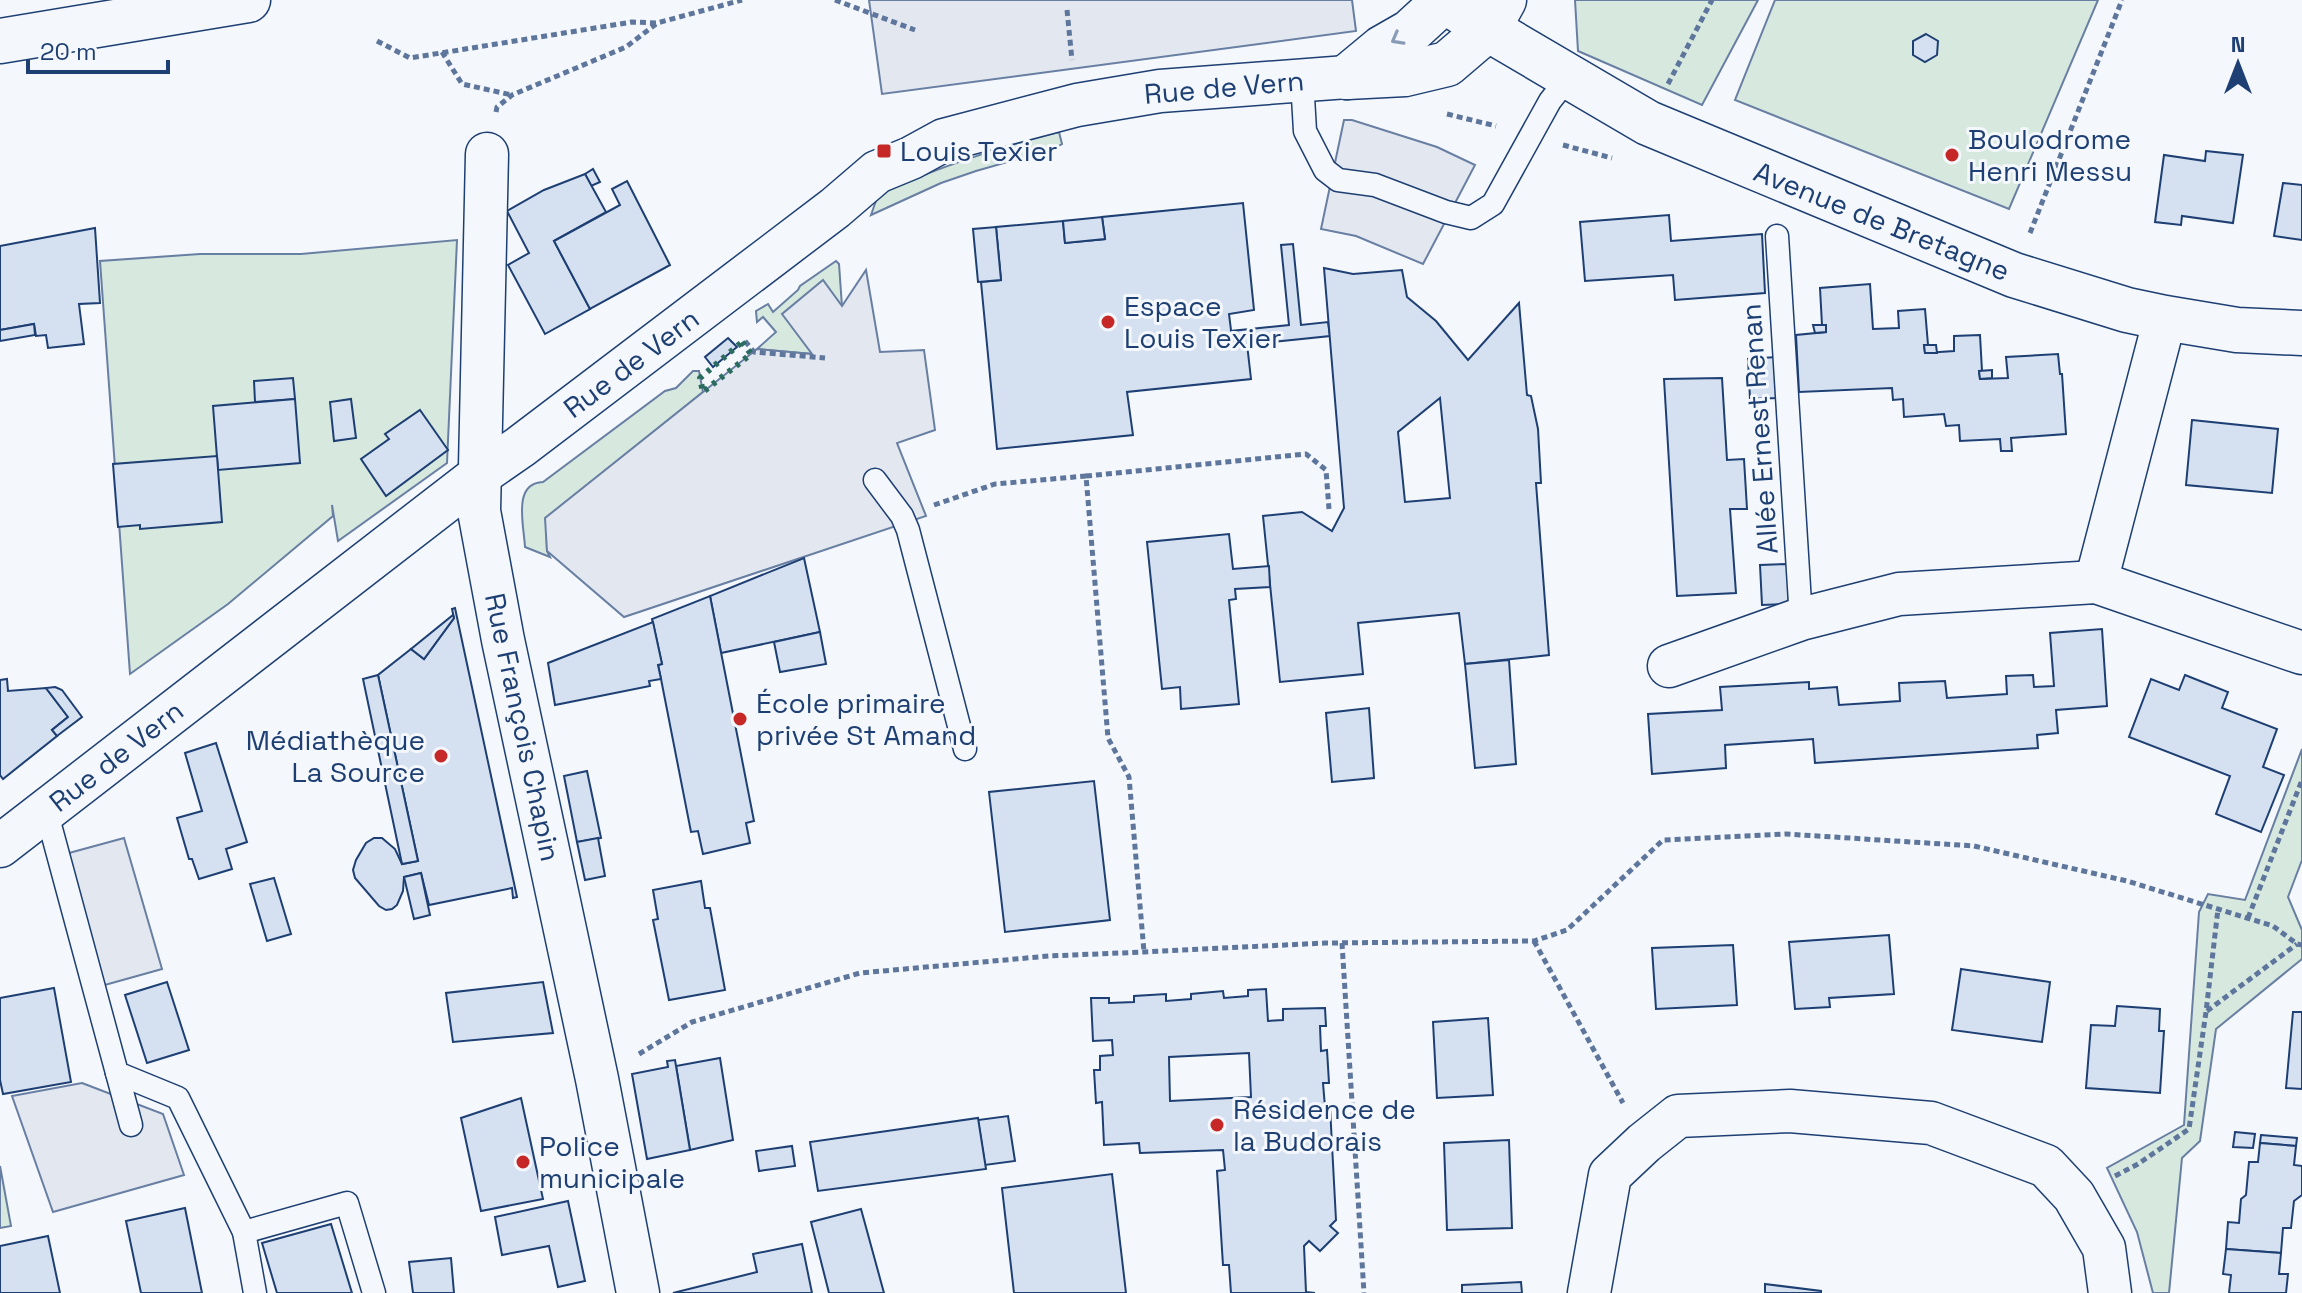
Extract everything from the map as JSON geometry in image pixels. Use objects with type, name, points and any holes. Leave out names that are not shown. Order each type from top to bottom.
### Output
[{"type":"street","points":[[0,41],[248,0]]},
{"type":"street","points":[[1347,77],[1382,48],[1410,32],[1445,0],[1496,14]]},
{"type":"street","name":"Avenue de Bretagne","points":[[1496,14],[1569,77],[1648,123],[2014,275],[2127,310],[2165,318],[2237,330],[2302,333]]},
{"type":"street","name":"Rue de Vern","points":[[0,846],[481,474],[835,208],[877,172],[944,140],[1077,105],[1160,91],[1405,74],[1447,64],[1496,14]]},
{"type":"street","name":"Rue François Chapin","points":[[487,154],[479,511],[503,640],[597,1079],[638,1293]]},
{"type":"street","points":[[2096,582],[2165,318]]},
{"type":"street","points":[[1669,666],[1801,619],[1899,594],[2096,582],[2302,653]]},
{"type":"street","points":[[1589,1293],[1610,1175],[1644,1143],[1678,1116],[1790,1111],[1931,1123],[2046,1166],[2074,1196],[2104,1248],[2110,1293]]},
{"type":"lane","points":[[1302,80],[1305,131],[1325,170],[1338,180],[1375,185],[1446,212],[1471,218],[1493,204],[1550,101],[1569,77]]},
{"type":"lane","name":"Allée Ernest Renan","points":[[1777,236],[1801,619]]},
{"type":"lane","points":[[875,480],[902,516],[908,530],[965,749]]},
{"type":"lane","points":[[46,810],[131,1125]]},
{"type":"lane","points":[[117,1073],[178,1098],[244,1232],[255,1293]]},
{"type":"lane","points":[[244,1232],[347,1203],[374,1293]]},
{"type":"path","points":[[377,41],[410,58],[632,22],[657,23],[742,0]]},
{"type":"path","points":[[835,0],[915,30]]},
{"type":"path","points":[[1648,123],[1712,0]]},
{"type":"path","points":[[2014,275],[2122,0]]},
{"type":"path","points":[[487,154],[497,107],[512,95],[626,47],[657,23]]},
{"type":"path","points":[[442,52],[462,84],[512,95]]},
{"type":"path","points":[[745,341],[754,352],[825,358]]},
{"type":"path","points":[[902,516],[995,484],[1306,454],[1326,470],[1329,509]]},
{"type":"path","points":[[1086,476],[1108,738],[1129,777],[1144,952]]},
{"type":"path","points":[[2248,918],[2302,780]]},
{"type":"path","points":[[597,1079],[692,1022],[860,973],[1049,956],[1342,943],[1534,941],[1567,930],[1663,840],[1786,834],[1974,846],[2127,881],[2273,926],[2300,944],[2206,1012]]},
{"type":"path","points":[[2074,1196],[2138,1164],[2189,1129],[2218,909]]},
{"type":"path","points":[[1534,941],[1644,1143]]},
{"type":"path","points":[[1342,943],[1364,1293]]},
{"type":"shaded area","points":[[869,0],[1352,0],[1356,31],[882,94]]},
{"type":"shaded area","points":[[1575,0],[1758,0],[1702,105],[1578,51]]},
{"type":"shaded area","name":"Boulodrome Henri Messu","points":[[1775,0],[2098,0],[2009,209],[1735,100]]},
{"type":"shaded area","points":[[1344,120],[1437,147],[1475,165],[1423,264],[1356,236],[1321,229]]},
{"type":"shaded area","points":[[1059,132],[1062,144],[1053,149],[941,183],[871,215],[878,195],[900,185],[967,159]]},
{"type":"shaded area","points":[[457,240],[447,463],[338,541],[332,505],[333,516],[228,604],[130,674],[100,261],[200,254],[301,254]]},
{"type":"shaded area","points":[[836,261],[839,264],[842,307],[813,354],[757,349],[776,332],[763,317],[757,322],[756,311],[768,304],[773,312],[800,286]]},
{"type":"shaded area","points":[[866,270],[880,352],[924,350],[935,430],[897,443],[926,516],[624,617],[547,551],[545,518],[757,349],[812,354],[782,314],[823,280],[842,306]]},
{"type":"shaded area","points":[[693,371],[699,371],[703,392],[546,518],[550,557],[525,547],[522,507],[527,490],[533,484],[543,482],[665,391],[676,388]]},
{"type":"shaded area","points":[[2302,749],[2302,860],[2288,897],[2302,930],[2302,959],[2216,1029],[2200,1141],[2182,1158],[2169,1293],[2153,1293],[2137,1232],[2107,1168],[2184,1125],[2199,912],[2208,894],[2245,900]]},
{"type":"shaded area","points":[[124,838],[162,969],[94,988],[58,856]]},
{"type":"shaded area","points":[[82,1083],[163,1114],[184,1175],[53,1212],[12,1096]]},
{"type":"shaded area","points":[[0,1166],[11,1226],[0,1228]]},
{"type":"building","points":[[1926,34],[1938,41],[1937,55],[1925,62],[1913,55],[1913,41]]},
{"type":"building","points":[[2206,151],[2243,155],[2233,223],[2182,216],[2181,225],[2155,222],[2164,155],[2205,161]]},
{"type":"building","points":[[593,169],[600,182],[591,186],[585,174]]},
{"type":"building","points":[[585,174],[606,212],[554,241],[590,309],[545,334],[508,265],[529,253],[507,211],[544,190]]},
{"type":"building","points":[[627,181],[670,265],[590,309],[554,241],[620,205],[612,189]]},
{"type":"building","points":[[2283,183],[2302,185],[2302,240],[2274,236]]},
{"type":"building","name":"Espace Louis Texier","points":[[1243,203],[1254,310],[1229,314],[1233,346],[1247,344],[1251,379],[1127,392],[1133,435],[997,449],[981,282],[1001,280],[996,227],[1063,221],[1065,243],[1105,239],[1102,217]]},
{"type":"building","points":[[1669,215],[1671,241],[1762,234],[1765,293],[1675,300],[1673,275],[1585,281],[1580,222]]},
{"type":"building","points":[[1102,217],[1105,239],[1065,243],[1063,221]]},
{"type":"building","points":[[996,227],[1001,280],[978,282],[973,229]]},
{"type":"building","points":[[95,228],[100,303],[79,304],[84,344],[48,348],[46,335],[36,336],[34,324],[0,330],[0,246]]},
{"type":"building","points":[[1293,244],[1301,325],[1328,322],[1330,336],[1233,346],[1231,331],[1289,325],[1281,245]]},
{"type":"building","points":[[1324,268],[1353,274],[1402,270],[1407,297],[1436,321],[1468,360],[1519,303],[1527,395],[1531,396],[1538,429],[1541,483],[1536,483],[1549,655],[1465,664],[1459,613],[1358,623],[1363,674],[1280,682],[1263,516],[1302,512],[1332,531],[1344,508]],"holes":[[[1440,398],[1450,498],[1405,502],[1398,432]]]},
{"type":"building","points":[[1870,284],[1873,329],[1899,328],[1898,311],[1925,309],[1928,345],[1924,345],[1925,353],[1954,351],[1954,336],[1980,335],[1980,379],[2008,378],[2006,357],[2058,354],[2066,434],[2011,438],[2012,451],[2001,451],[2000,439],[1960,441],[1959,425],[1946,426],[1944,414],[1904,417],[1903,399],[1893,400],[1892,388],[1799,392],[1796,335],[1826,332],[1826,325],[1822,325],[1820,288]]},
{"type":"building","points":[[34,324],[35,335],[0,341],[0,330]]},
{"type":"building","points":[[1813,325],[1826,325],[1826,332],[1815,333]]},
{"type":"building","points":[[728,338],[737,347],[713,367],[705,357]]},
{"type":"building","points":[[1924,345],[1936,345],[1937,353],[1925,353]]},
{"type":"building","points":[[1776,357],[1778,398],[1750,399],[1748,359]]},
{"type":"building","points":[[1992,370],[1992,378],[1980,379],[1979,371]]},
{"type":"building","points":[[293,378],[295,399],[255,402],[254,381]]},
{"type":"building","points":[[1722,378],[1727,460],[1744,459],[1747,509],[1730,509],[1736,593],[1677,596],[1664,379]]},
{"type":"building","points":[[295,399],[300,463],[218,470],[213,406]]},
{"type":"building","points":[[351,399],[356,438],[334,441],[330,402]]},
{"type":"building","points":[[420,410],[448,450],[386,496],[361,459],[389,439],[385,434]]},
{"type":"building","points":[[2192,420],[2278,429],[2272,493],[2186,485]]},
{"type":"building","points":[[217,456],[222,522],[140,529],[140,525],[118,527],[113,464]]},
{"type":"building","points":[[1229,534],[1233,569],[1269,566],[1270,587],[1235,589],[1236,599],[1229,600],[1239,704],[1181,709],[1180,687],[1162,689],[1147,542]]},
{"type":"building","points":[[804,558],[820,632],[721,653],[710,596]]},
{"type":"building","points":[[1787,564],[1789,604],[1762,605],[1760,565]]},
{"type":"building","points":[[710,596],[754,821],[746,823],[750,843],[703,854],[698,831],[691,832],[652,619]]},
{"type":"building","name":"Médiathèque La Source","points":[[455,608],[517,897],[513,898],[512,888],[429,905],[421,873],[404,877],[403,891],[397,905],[386,910],[355,878],[353,870],[356,860],[366,843],[382,838],[395,849],[402,864],[418,861],[378,675],[411,649],[424,659],[454,618],[452,609]]},
{"type":"building","points":[[453,615],[454,618],[424,659],[411,649]]},
{"type":"building","points":[[653,622],[662,664],[658,665],[661,679],[649,681],[650,686],[555,705],[548,663]]},
{"type":"building","points":[[2102,629],[2107,706],[2056,710],[2058,733],[2037,735],[2038,748],[1815,763],[1813,739],[1725,745],[1726,768],[1652,774],[1648,714],[1722,710],[1720,687],[1809,682],[1809,689],[1837,687],[1839,705],[1900,701],[1899,683],[1945,681],[1947,698],[2007,694],[2006,676],[2033,675],[2034,687],[2054,686],[2050,633]]},
{"type":"building","points":[[820,632],[826,664],[780,672],[774,642]]},
{"type":"building","points":[[1509,660],[1516,764],[1475,768],[1465,664]]},
{"type":"building","points":[[378,675],[418,861],[402,864],[363,679]]},
{"type":"building","points":[[2185,675],[2228,692],[2222,708],[2277,729],[2263,767],[2284,775],[2261,832],[2216,814],[2230,776],[2129,737],[2151,679],[2179,690]]},
{"type":"building","points":[[7,679],[8,691],[46,688],[68,717],[52,730],[57,736],[3,779],[0,775],[0,680]]},
{"type":"building","points":[[46,688],[62,690],[82,717],[57,736],[52,730],[68,717]]},
{"type":"building","points":[[1369,708],[1374,778],[1332,782],[1326,713]]},
{"type":"building","points":[[216,743],[247,842],[226,849],[232,869],[199,879],[192,859],[189,859],[177,818],[202,811],[185,753]]},
{"type":"building","points":[[587,771],[601,838],[577,842],[564,776]]},
{"type":"building","points":[[1094,781],[1110,920],[1005,932],[989,792]]},
{"type":"building","points":[[598,838],[605,876],[585,880],[577,842]]},
{"type":"building","points":[[421,873],[430,915],[414,919],[404,877]]},
{"type":"building","points":[[274,878],[291,934],[267,941],[250,884]]},
{"type":"building","points":[[701,881],[705,908],[710,908],[725,990],[669,1000],[653,920],[658,919],[653,890]]},
{"type":"building","points":[[1889,935],[1894,994],[1829,998],[1830,1007],[1795,1009],[1789,942]]},
{"type":"building","points":[[1733,945],[1737,1005],[1656,1009],[1652,948]]},
{"type":"building","points":[[1961,969],[2050,982],[2042,1042],[1952,1030]]},
{"type":"building","points":[[167,982],[189,1050],[147,1063],[125,995]]},
{"type":"building","points":[[543,982],[553,1033],[453,1042],[446,993]]},
{"type":"building","points":[[54,988],[71,1082],[3,1094],[0,1080],[0,998]]},
{"type":"building","name":"Résidence de la Budorais","points":[[1266,989],[1268,1021],[1283,1020],[1283,1009],[1325,1008],[1326,1026],[1320,1026],[1321,1051],[1327,1050],[1329,1083],[1323,1083],[1325,1107],[1330,1107],[1336,1220],[1330,1226],[1338,1233],[1320,1251],[1309,1241],[1304,1246],[1306,1292],[1315,1293],[1231,1293],[1229,1265],[1223,1265],[1217,1171],[1225,1170],[1223,1150],[1140,1153],[1139,1143],[1104,1145],[1102,1102],[1096,1103],[1094,1070],[1100,1070],[1100,1056],[1113,1055],[1112,1040],[1093,1041],[1091,998],[1109,998],[1109,1003],[1134,1002],[1134,996],[1166,994],[1166,1001],[1191,999],[1191,994],[1223,991],[1224,998],[1248,996],[1248,990]],"holes":[[[1249,1053],[1251,1097],[1170,1101],[1169,1057]]]},
{"type":"building","points":[[2117,1006],[2160,1009],[2159,1031],[2164,1031],[2160,1093],[2086,1088],[2091,1025],[2115,1026]]},
{"type":"building","points":[[2293,1012],[2302,1012],[2302,1089],[2286,1088]]},
{"type":"building","points":[[1488,1018],[1493,1095],[1437,1098],[1433,1022]]},
{"type":"building","points":[[720,1058],[733,1140],[690,1150],[676,1066]]},
{"type":"building","points":[[675,1060],[690,1150],[647,1159],[632,1074],[668,1067],[667,1061]]},
{"type":"building","points":[[521,1098],[543,1199],[481,1211],[461,1118]]},
{"type":"building","points":[[1008,1116],[1015,1161],[985,1165],[978,1120]]},
{"type":"building","points":[[978,1118],[986,1169],[818,1191],[810,1142]]},
{"type":"building","points":[[2235,1132],[2255,1134],[2253,1148],[2233,1147]]},
{"type":"building","points":[[2261,1135],[2297,1138],[2296,1146],[2260,1143]]},
{"type":"building","points":[[1509,1140],[1512,1228],[1447,1230],[1444,1143]]},
{"type":"building","points":[[2260,1143],[2296,1146],[2294,1165],[2302,1166],[2302,1195],[2294,1201],[2291,1228],[2283,1228],[2281,1253],[2226,1249],[2228,1222],[2239,1223],[2249,1162],[2258,1162]]},
{"type":"building","points":[[792,1146],[795,1166],[759,1171],[756,1151]]},
{"type":"building","points":[[1112,1174],[1126,1293],[1014,1293],[1002,1188]]},
{"type":"building","points":[[568,1201],[585,1281],[558,1287],[549,1246],[502,1255],[495,1217]]},
{"type":"building","points":[[185,1208],[202,1293],[141,1293],[126,1221]]},
{"type":"building","points":[[861,1209],[884,1293],[829,1293],[811,1222]]},
{"type":"building","points":[[331,1224],[352,1293],[277,1293],[262,1243]]},
{"type":"building","points":[[48,1236],[60,1293],[0,1293],[0,1246]]},
{"type":"building","points":[[802,1244],[812,1293],[673,1293],[757,1272],[753,1254]]},
{"type":"building","points":[[2226,1249],[2281,1253],[2279,1274],[2288,1274],[2286,1293],[2229,1293],[2231,1275],[2223,1274]]},
{"type":"building","points":[[451,1258],[454,1293],[413,1293],[409,1262]]},
{"type":"building","points":[[1521,1282],[1522,1293],[1462,1293],[1462,1285]]},
{"type":"building","points":[[1765,1284],[1821,1291],[1821,1293],[1765,1293]]},
{"type":"hedge","points":[[742,342],[751,354],[703,392],[700,378],[742,342]]},
{"type":"place","name":"Louis Texier","points":[[884,151]]},
{"type":"place","name":"Boulodrome Henri Messu","points":[[1952,155]]},
{"type":"place","name":"Espace Louis Texier","points":[[1108,322]]},
{"type":"place","name":"École primaire privée St Amand","points":[[740,719]]},
{"type":"place","name":"Médiathèque La Source","points":[[441,756]]},
{"type":"place","name":"Résidence de la Budorais","points":[[1217,1125]]},
{"type":"place","name":"Police municipale","points":[[523,1162]]}]
